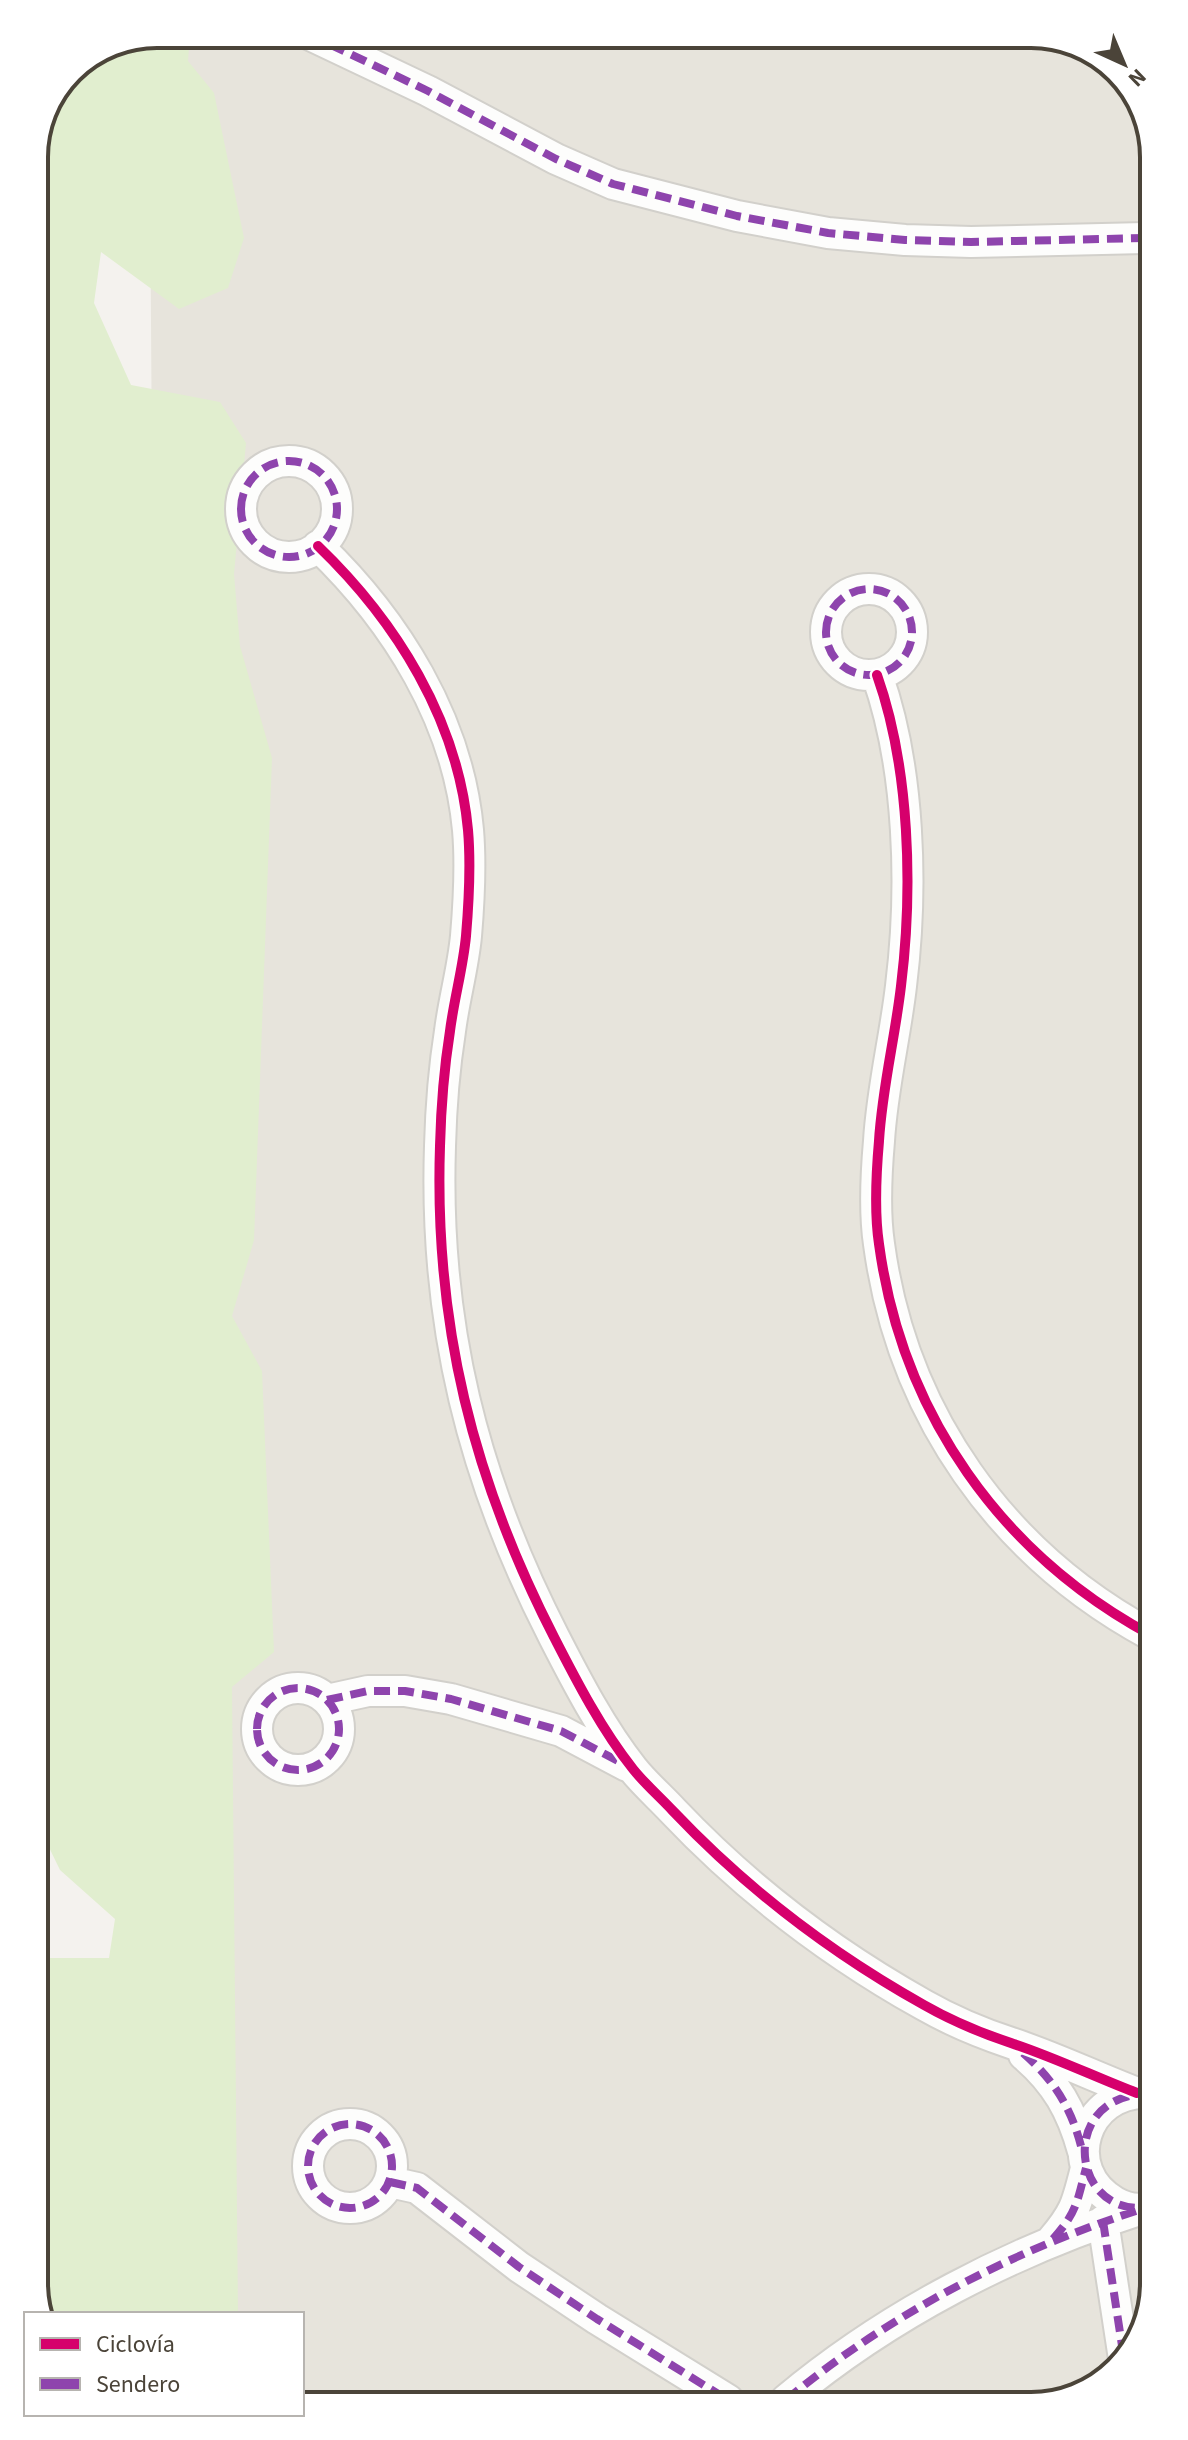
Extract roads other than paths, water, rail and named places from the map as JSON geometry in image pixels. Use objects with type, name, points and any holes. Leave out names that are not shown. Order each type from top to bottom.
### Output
[{"type":"street","points":[[337,48],[428,91],[556,159],[613,184],[708,209],[828,233],[905,240],[971,242],[1140,238]]},
{"type":"street","points":[[318,546],[346,573],[405,651],[426,688],[458,776],[468,829],[469,888],[466,942],[443,1086],[440,1148],[443,1278],[452,1345],[466,1408],[508,1541],[562,1653],[593,1708],[633,1768],[692,1832],[749,1884],[807,1930],[926,2007],[988,2037],[1140,2091]]},
{"type":"street","points":[[877,675],[889,709],[899,766],[907,862],[907,931],[879,1139],[878,1242],[888,1294],[926,1402],[954,1456],[989,1505],[1031,1550],[1090,1597],[1140,1628]]},
{"type":"street","points":[[327,1700],[368,1691],[451,1699],[561,1731],[633,1768]]},
{"type":"street","points":[[1010,2043],[1038,2067],[1068,2106],[1094,2185],[1122,2206],[1140,2208]]},
{"type":"street","points":[[1051,2242],[1074,2211],[1086,2133],[1105,2105],[1121,2097],[1140,2094]]},
{"type":"street","points":[[390,2182],[417,2188],[519,2267],[715,2392]]},
{"type":"street","points":[[797,2392],[868,2338],[928,2302],[1051,2242],[1140,2210]]},
{"type":"street","points":[[1103,2221],[1122,2343]]}]
